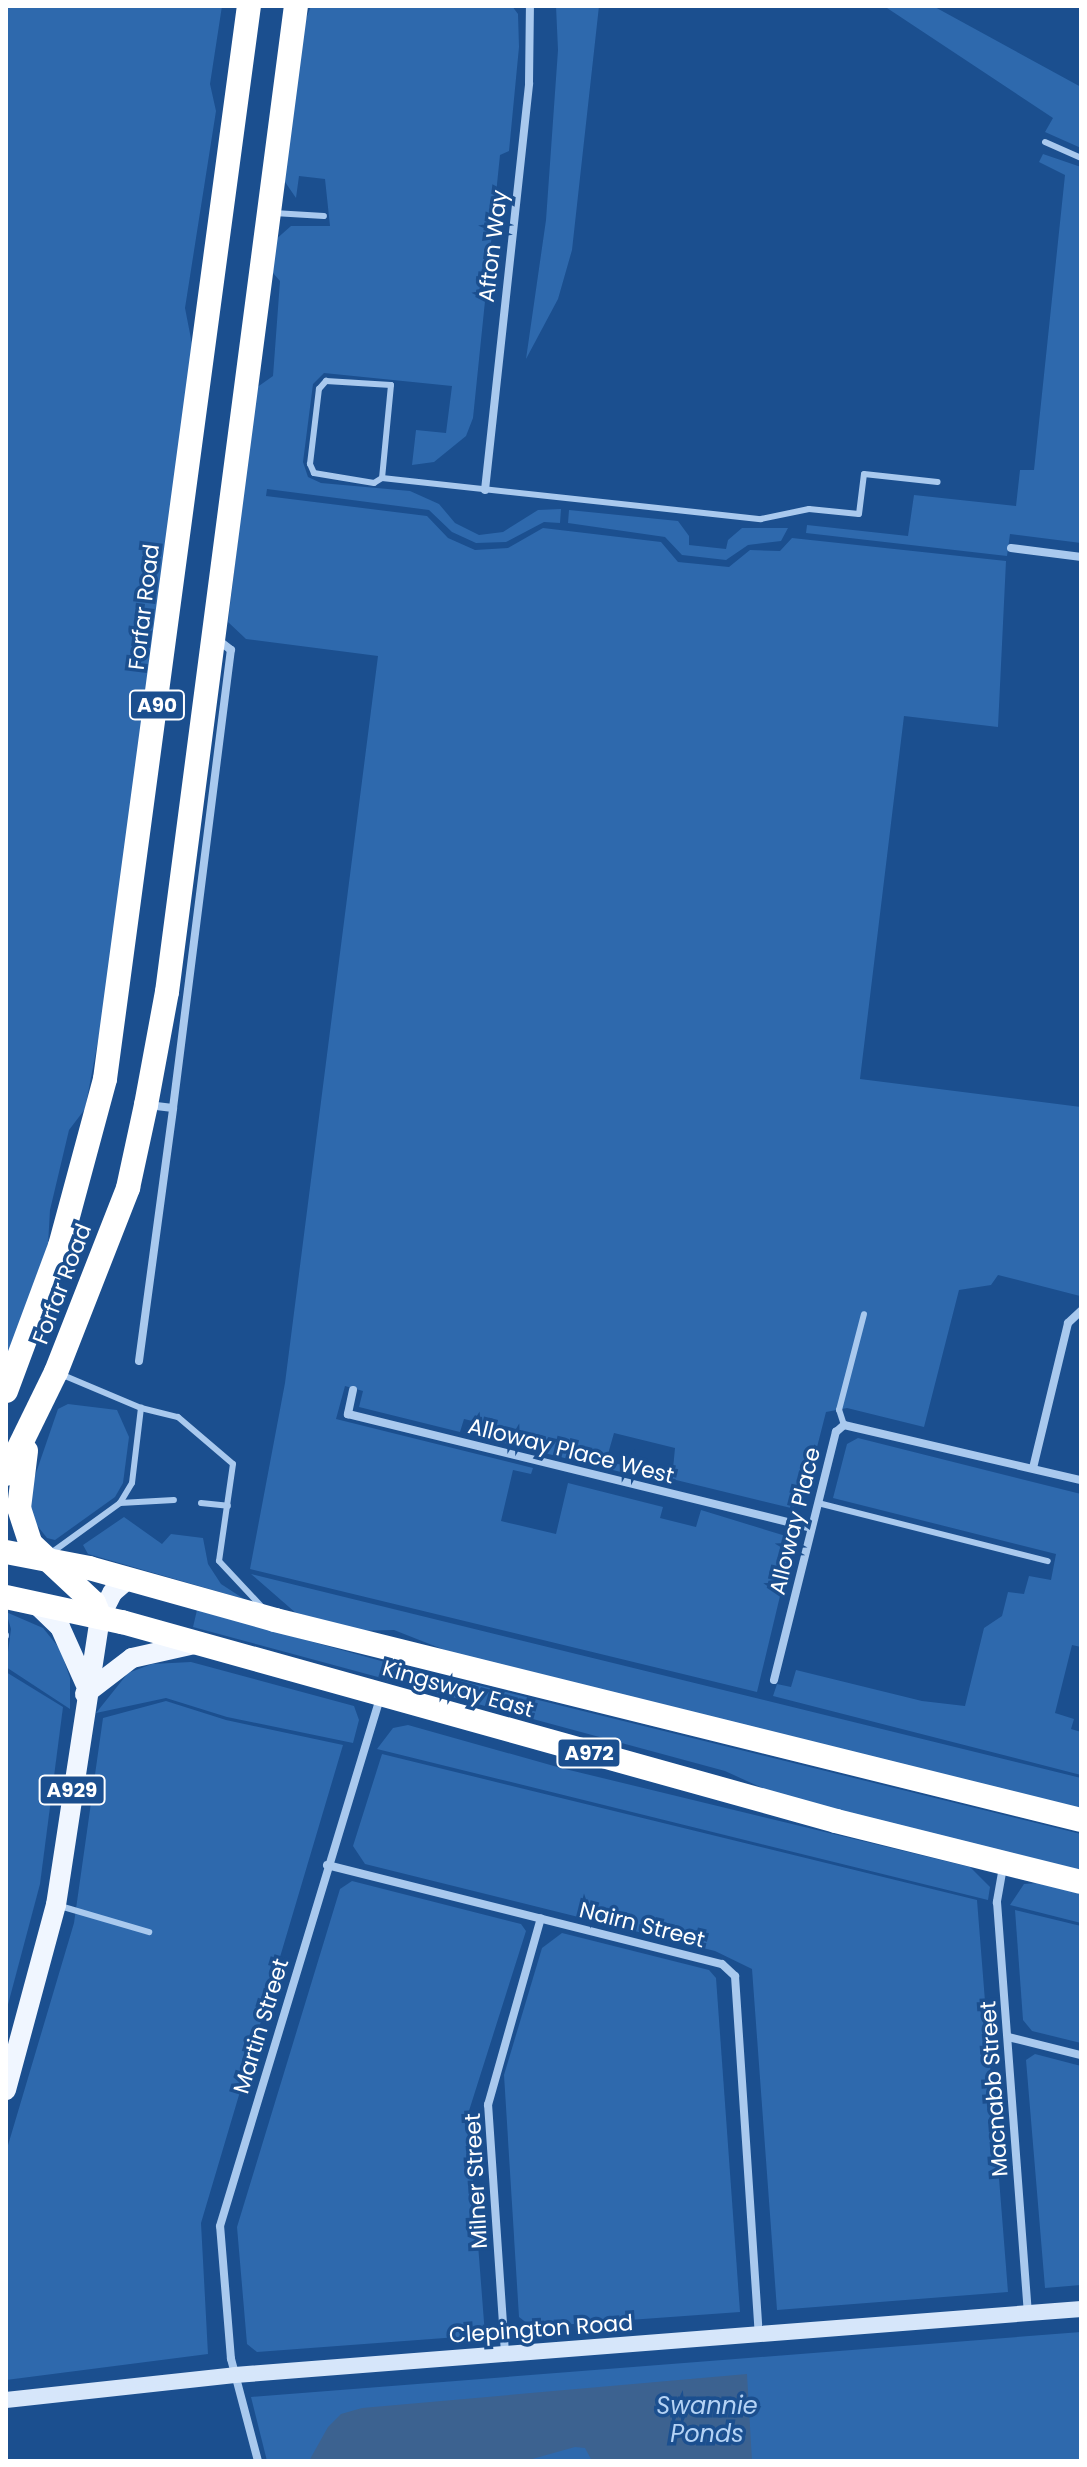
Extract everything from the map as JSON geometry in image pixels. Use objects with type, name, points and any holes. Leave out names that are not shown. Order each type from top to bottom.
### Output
[{"type":"highway","name":"Forfar Road","points":[[6,1391],[60,1246],[105,1079],[249,6]]},
{"type":"highway","name":"Forfar Road","points":[[6,1474],[56,1372],[128,1188],[146,1105],[167,992],[266,213],[296,6]]},
{"type":"highway","name":"A90","points":[[29,1432],[19,1508],[31,1544],[43,1559]]},
{"type":"highway","name":"Kingsway East","points":[[6,1552],[128,1579],[275,1620],[1081,1820]]},
{"type":"highway","points":[[43,1559],[94,1603],[100,1617]]},
{"type":"highway","points":[[6,1586],[35,1603]]},
{"type":"highway","name":"Kingsway East","points":[[6,1597],[100,1617],[822,1817],[1081,1882]]},
{"type":"main road","name":"A929","points":[[6,2090],[58,1896],[86,1689],[100,1617],[113,1592],[128,1579]]},
{"type":"main road","points":[[35,1603],[60,1627],[86,1689],[132,1658],[198,1643]]},
{"type":"street","name":"Afton Way","points":[[485,490],[529,83],[530,6]]},
{"type":"street","points":[[1011,548],[1081,557]]},
{"type":"street","points":[[139,1361],[231,650],[211,635]]},
{"type":"street","points":[[146,1105],[173,1108]]},
{"type":"street","points":[[1033,1468],[1068,1323],[1081,1311]]},
{"type":"street","name":"Alloway Place West","points":[[353,1390],[348,1414],[811,1528]]},
{"type":"street","name":"Alloway Place","points":[[774,1680],[836,1432],[844,1425],[1081,1480]]},
{"type":"street","name":"Martin Street","points":[[258,2461],[235,2375],[220,2226],[327,1865],[382,1694]]},
{"type":"street","name":"Macnabb Street","points":[[1004,1863],[997,1902],[1028,2313]]},
{"type":"street","name":"Nairn Street","points":[[327,1865],[722,1964],[735,1976],[759,2334]]},
{"type":"street","name":"Milner Street","points":[[505,2354],[488,2105],[541,1918]]},
{"type":"street","points":[[1008,2037],[1081,2055]]},
{"type":"street","name":"Clepington Road","points":[[6,2400],[235,2375],[1081,2309]]},
{"type":"lane","points":[[1045,142],[1081,158]]},
{"type":"lane","points":[[266,213],[324,216]]},
{"type":"lane","points":[[382,478],[391,385],[326,381],[319,389],[310,464],[324,478],[374,483],[382,478],[761,519],[809,509],[859,514],[864,474],[938,482]]},
{"type":"lane","points":[[844,1425],[839,1410],[864,1314]]},
{"type":"lane","points":[[56,1372],[141,1408],[178,1417],[233,1464],[219,1561],[275,1620]]},
{"type":"lane","points":[[43,1559],[120,1503],[132,1483],[141,1408]]},
{"type":"lane","points":[[120,1503],[174,1500]]},
{"type":"lane","points":[[201,1503],[228,1506]]},
{"type":"lane","points":[[818,1503],[1048,1561]]},
{"type":"lane","points":[[58,1896],[149,1932]]},
{"type":"shaded area","points":[[6,6],[222,6],[210,84],[216,111],[185,308],[192,344],[110,978],[85,1109],[69,1130],[50,1210],[48,1245],[6,1360]]},
{"type":"shaded area","points":[[311,6],[512,6],[518,14],[519,47],[509,151],[500,155],[473,418],[466,436],[434,462],[412,465],[416,430],[446,433],[452,386],[324,373],[313,384],[303,462],[308,477],[321,483],[410,491],[439,504],[455,523],[479,535],[503,532],[538,510],[561,509],[560,523],[544,522],[506,542],[476,543],[452,532],[429,510],[267,489],[266,496],[427,516],[448,538],[475,550],[508,548],[543,528],[661,542],[678,562],[729,567],[750,550],[780,551],[792,538],[1006,561],[998,727],[904,716],[860,1079],[1081,1107],[1080,1296],[998,1275],[991,1285],[959,1290],[924,1427],[847,1408],[826,1412],[803,1502],[791,1508],[672,1479],[675,1448],[614,1433],[606,1461],[622,1465],[621,1472],[500,1442],[502,1428],[464,1419],[460,1432],[359,1407],[363,1391],[345,1386],[336,1419],[533,1468],[531,1474],[513,1470],[501,1521],[556,1534],[568,1483],[663,1507],[660,1518],[696,1527],[701,1510],[789,1537],[792,1546],[757,1692],[250,1569],[285,1383],[378,656],[246,639],[228,622],[256,388],[273,376],[280,281],[272,272],[274,241],[291,226],[330,226],[325,179],[299,176],[296,198],[283,179],[304,24]]},
{"type":"shaded area","points":[[556,6],[599,6],[572,250],[558,299],[526,359],[546,220],[558,50]]},
{"type":"shaded area","points":[[884,6],[933,6],[1081,87],[1081,148],[1045,132],[1053,118]]},
{"type":"shaded area","points":[[1043,154],[1081,167],[1081,543],[1010,534],[1007,556],[806,533],[807,525],[908,536],[914,495],[1016,506],[1020,470],[1034,470],[1065,175],[1039,162]]},
{"type":"shaded area","points":[[569,510],[678,521],[689,536],[689,545],[726,549],[728,540],[742,528],[788,528],[781,541],[748,545],[726,560],[682,555],[665,537],[568,523]]},
{"type":"shaded area","points":[[68,1404],[117,1410],[129,1437],[123,1483],[115,1497],[55,1540],[47,1538],[32,1519],[27,1499],[58,1409]]},
{"type":"shaded area","points":[[858,1438],[1081,1494],[1081,1647],[1072,1645],[1055,1713],[1074,1719],[1071,1729],[1081,1732],[1081,1775],[773,1696],[777,1684],[791,1687],[796,1670],[922,1701],[965,1706],[984,1628],[1002,1616],[1008,1592],[1024,1594],[1029,1576],[1051,1580],[1056,1554],[833,1498],[847,1444]]},
{"type":"shaded area","points":[[124,1517],[162,1544],[171,1534],[203,1538],[208,1564],[221,1584],[244,1599],[88,1554],[83,1545]]},
{"type":"shaded area","points":[[251,1574],[1081,1778],[1081,1809],[465,1658],[394,1630],[352,1631],[297,1614]]},
{"type":"shaded area","points":[[197,1610],[392,1664],[1081,1834],[1081,1871],[782,1797],[725,1771],[193,1627]]},
{"type":"shaded area","points":[[6,1612],[43,1628],[60,1649],[70,1678],[70,1709],[6,1667],[11,1629]]},
{"type":"shaded area","points":[[191,1662],[354,1706],[359,1720],[353,1743],[227,1717],[166,1698],[96,1713],[128,1673],[152,1664]]},
{"type":"shaded area","points":[[6,1672],[63,1707],[40,1884],[6,2012]]},
{"type":"shaded area","points":[[166,1701],[226,1720],[343,1745],[201,2223],[208,2354],[6,2380],[6,2152],[74,1923],[103,1718]]},
{"type":"shaded area","points":[[408,1725],[561,1768],[970,1867],[990,1887],[988,1900],[377,1749],[393,1728]]},
{"type":"shaded area","points":[[382,1754],[977,1900],[1008,2292],[777,2310],[752,1969],[715,1951],[365,1864],[353,1846]]},
{"type":"shaded area","points":[[352,1881],[521,1924],[526,1931],[468,2114],[485,2335],[257,2352],[247,2344],[237,2227],[340,1889]]},
{"type":"shaded area","points":[[1038,1883],[1081,1894],[1081,1923],[1010,1905],[1024,1884]]},
{"type":"shaded area","points":[[1015,1910],[1081,1926],[1081,2043],[1032,2031],[1023,2020]]},
{"type":"shaded area","points":[[562,1933],[709,1970],[716,1978],[740,2312],[532,2327],[519,2317],[504,2075],[542,1948]]},
{"type":"shaded area","points":[[1035,2054],[1081,2066],[1081,2285],[1045,2288],[1026,2060]]},
{"type":"shaded area","points":[[1081,2332],[1081,2461],[267,2461],[251,2397]]},
{"type":"water","name":"Swannie Ponds","points":[[747,2374],[752,2461],[592,2461],[585,2448],[575,2447],[525,2461],[309,2461],[328,2427],[341,2414],[362,2408]]}]
